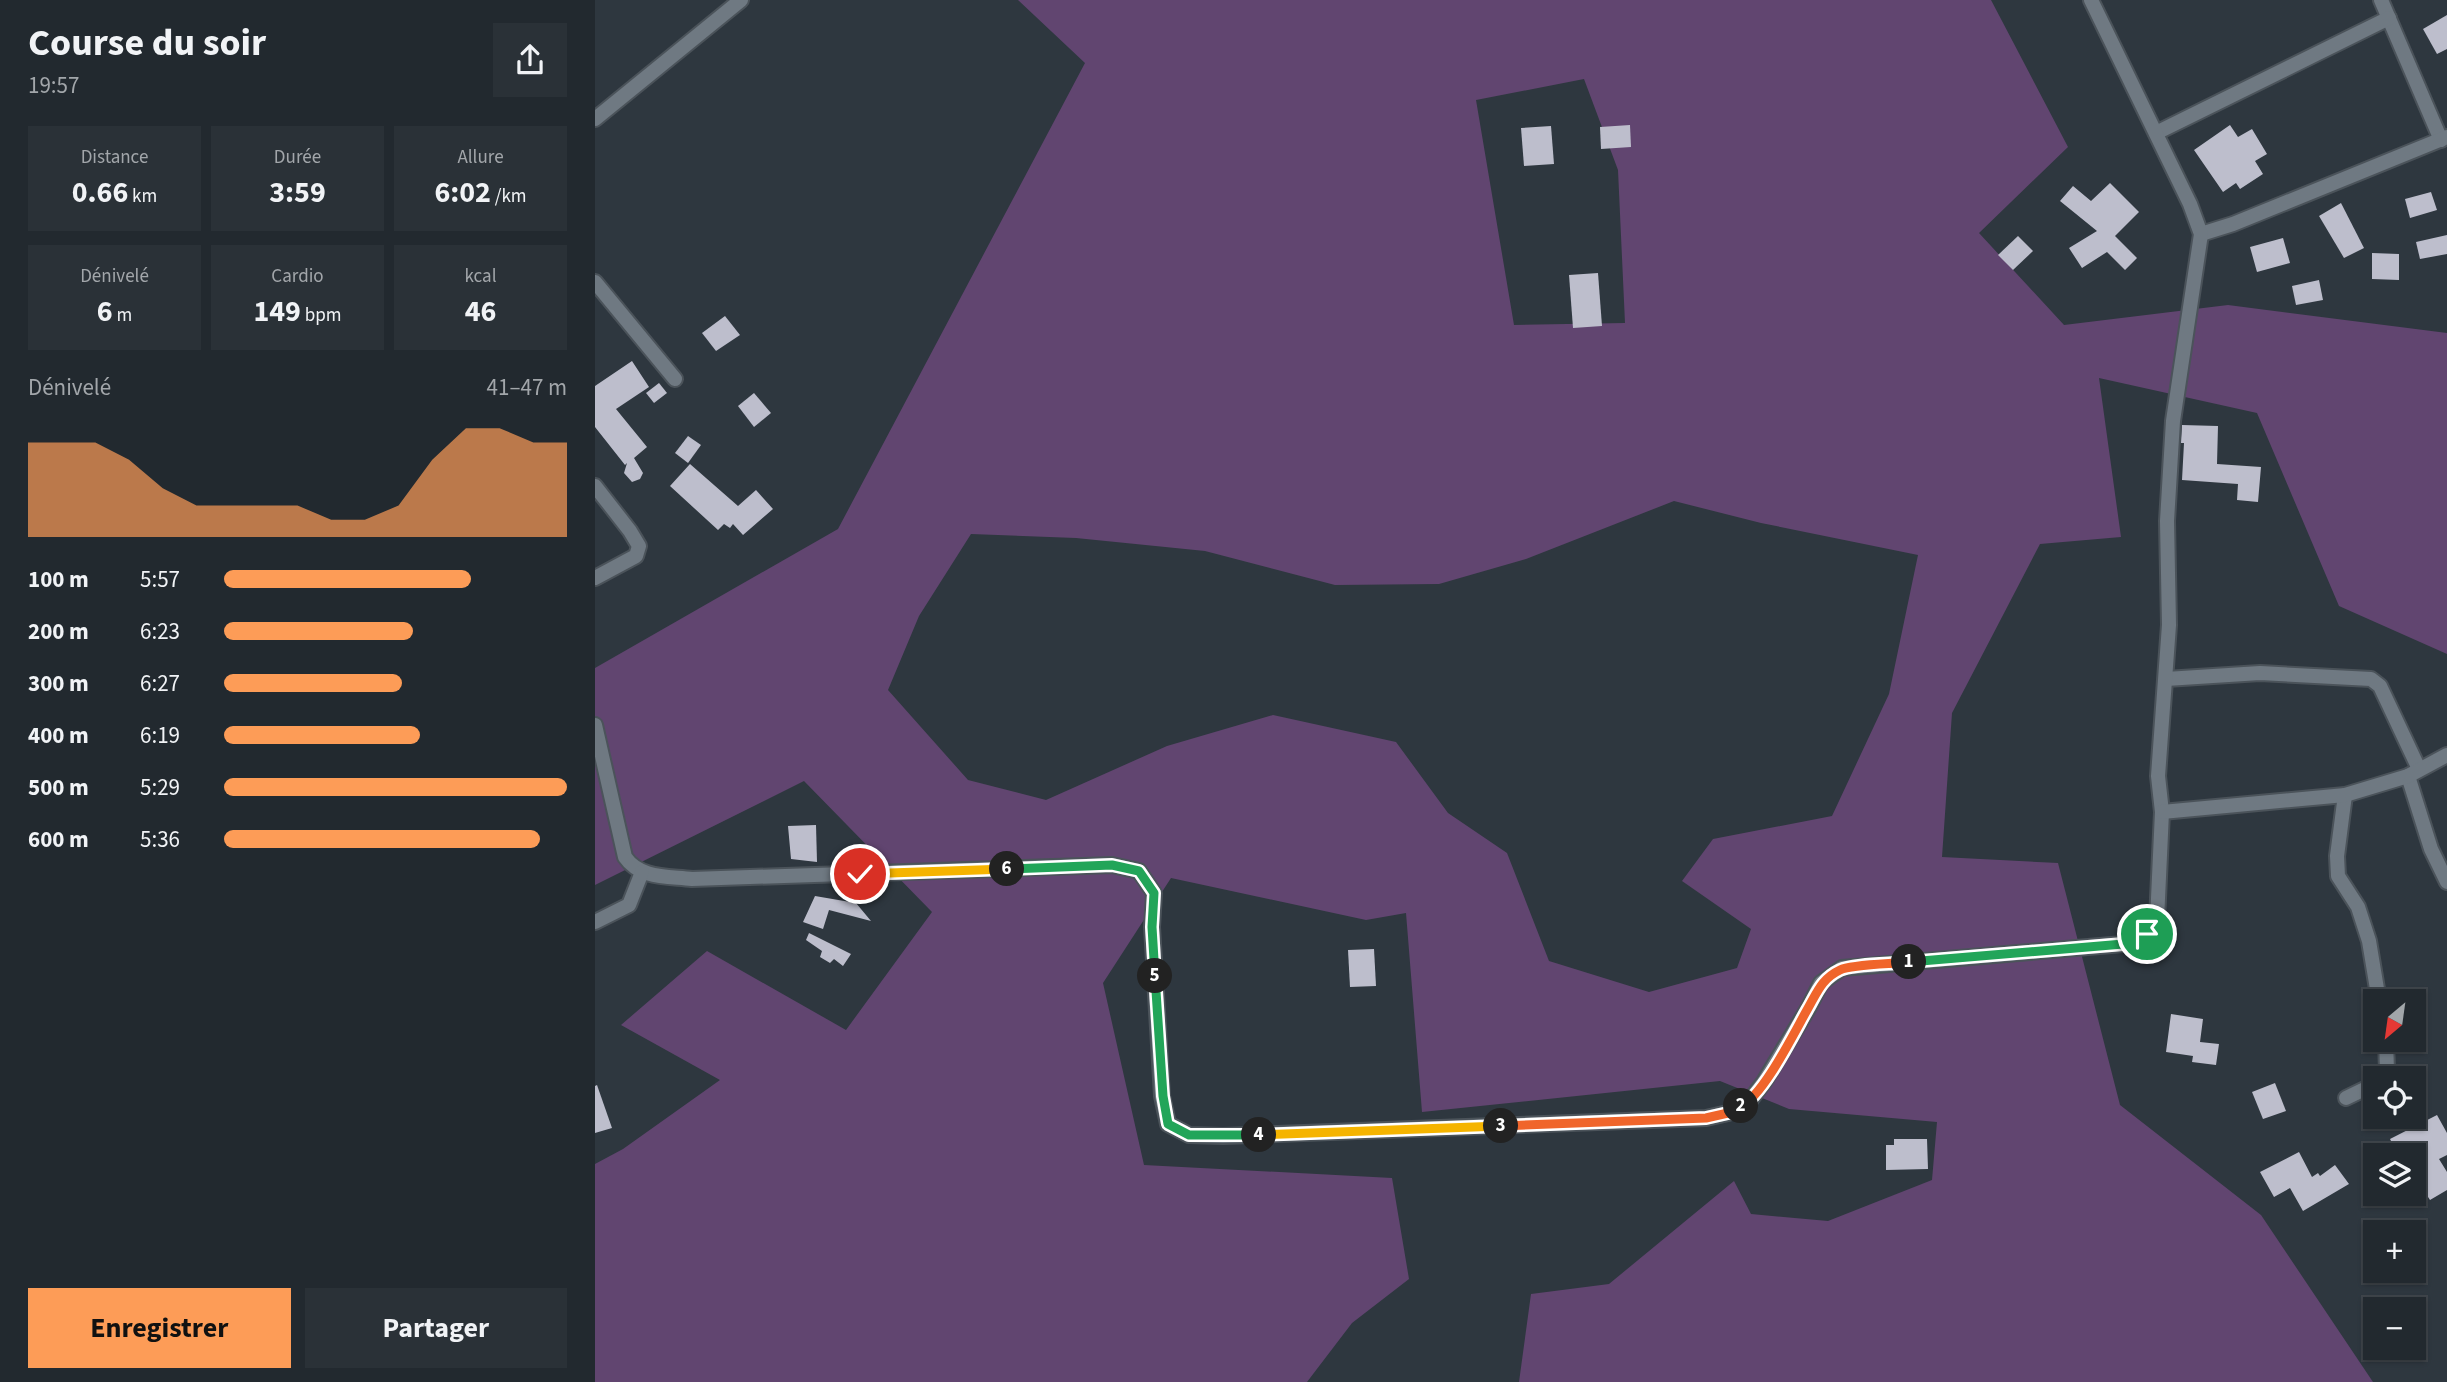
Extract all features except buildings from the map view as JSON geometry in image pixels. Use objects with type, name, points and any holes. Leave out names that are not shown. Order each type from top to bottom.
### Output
[{"type":"street","points":[[595,119],[741,0]]},
{"type":"street","points":[[595,724],[625,857],[632,868],[642,872],[692,879],[1112,865],[1139,871],[1154,893],[1152,927],[1163,1096],[1168,1124],[1189,1135],[1223,1136],[1706,1118],[1728,1113],[1748,1103],[1764,1082],[1821,983],[1842,968],[2135,943],[2147,934],[2157,920],[2162,812],[2158,776],[2169,625],[2167,521],[2173,421],[2201,234],[2190,204],[2091,0]]},
{"type":"street","points":[[2201,234],[2233,224],[2444,138],[2381,0]]},
{"type":"street","points":[[2156,133],[2389,18]]},
{"type":"street","points":[[595,282],[675,379]]},
{"type":"street","points":[[595,486],[639,546],[636,556],[595,578]]},
{"type":"street","points":[[2166,679],[2260,673],[2371,679],[2379,687],[2413,773],[2431,849],[2447,882]]},
{"type":"street","points":[[2162,812],[2345,795],[2413,773],[2447,755]]},
{"type":"street","points":[[2345,795],[2337,856],[2338,876],[2358,907],[2369,941],[2377,989]]},
{"type":"street","points":[[595,922],[629,905],[642,872]]},
{"type":"street","points":[[2346,1098],[2363,1090]]},
{"type":"shaded area","points":[[1018,0],[1991,0],[2068,147],[1979,233],[2064,325],[2228,305],[2447,333],[2447,654],[2339,606],[2257,413],[2099,378],[2121,537],[2040,544],[1952,713],[1942,857],[2058,863],[2120,1105],[2261,1215],[2373,1382],[1519,1382],[1531,1294],[1609,1284],[1734,1181],[1751,1214],[1828,1221],[1932,1180],[1937,1122],[1789,1109],[1720,1081],[1422,1112],[1406,913],[1366,920],[1171,878],[1103,983],[1144,1165],[1392,1178],[1409,1279],[1352,1323],[1307,1382],[595,1382],[595,1164],[623,1149],[720,1080],[621,1025],[707,951],[846,1030],[932,912],[804,781],[595,885],[595,668],[838,529],[1085,63]],"holes":[[[1584,79],[1618,170],[1625,323],[1514,325],[1476,100]],[[1674,501],[1761,523],[1918,555],[1889,694],[1832,816],[1713,839],[1682,881],[1751,929],[1737,968],[1649,992],[1549,961],[1507,853],[1448,813],[1396,742],[1273,715],[1167,746],[1046,800],[968,780],[888,690],[919,616],[971,534],[1076,538],[1205,551],[1335,585],[1439,584],[1526,559]]]},
{"type":"route","points":[[860,874],[1112,865],[1139,871],[1154,893],[1152,927],[1163,1096],[1168,1124],[1189,1135],[1223,1136],[1706,1118],[1728,1113],[1748,1103],[1764,1082],[1821,983],[1842,968],[2135,943],[2147,934]]}]
